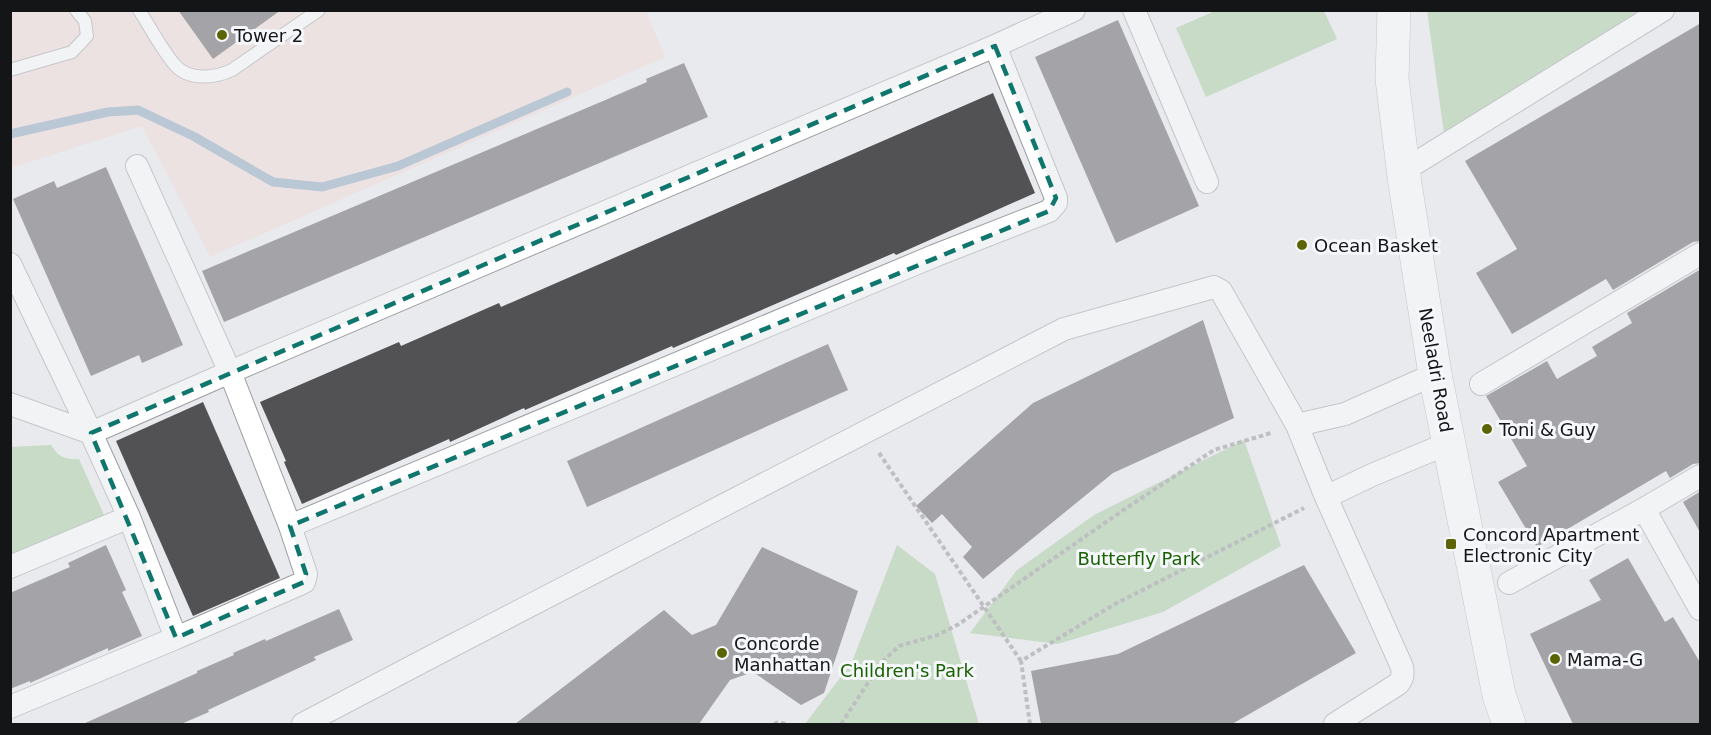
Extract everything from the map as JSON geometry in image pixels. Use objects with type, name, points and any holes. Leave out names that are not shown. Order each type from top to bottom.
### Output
[{"type":"main road","name":"Neeladri Road","points":[[1394,10],[1392,79],[1403,171],[1435,374],[1496,685],[1509,724]]},
{"type":"street","points":[[10,404],[91,433],[996,46],[1074,10]]},
{"type":"street","points":[[1134,10],[1207,182]]},
{"type":"street","points":[[1403,171],[1663,10]]},
{"type":"street","points":[[290,526],[934,256],[1049,211],[1056,203],[1056,198],[996,46]]},
{"type":"street","points":[[10,707],[304,582],[306,574],[290,526],[230,372],[137,166]]},
{"type":"street","points":[[1481,384],[1701,254]]},
{"type":"street","points":[[10,264],[129,518],[176,638]]},
{"type":"street","points":[[303,724],[1064,329],[1214,287],[1220,289],[1297,425],[1326,497],[1398,657],[1403,674],[1398,684],[1335,724]]},
{"type":"street","points":[[1297,425],[1345,414],[1435,374]]},
{"type":"street","points":[[1326,497],[1449,443]]},
{"type":"street","points":[[1509,583],[1701,476]]},
{"type":"street","points":[[1644,509],[1701,609]]},
{"type":"street","points":[[10,567],[129,518]]},
{"type":"lane","points":[[10,70],[72,52],[87,36],[85,21],[76,10]]},
{"type":"lane","points":[[139,10],[177,67],[188,73],[212,76],[232,70],[319,10]]},
{"type":"path","points":[[841,724],[881,663],[898,646],[938,634],[959,624],[1214,450],[1297,425]]},
{"type":"path","points":[[864,432],[1021,660],[1030,724]]},
{"type":"path","points":[[1021,660],[1115,604],[1326,497]]},
{"type":"path","points":[[774,724],[778,722],[786,724]]},
{"type":"highlighted area","points":[[995,46],[1056,198],[1049,211],[290,526],[306,574],[304,582],[176,638],[91,433]]},
{"type":"shaded area","points":[[11,11],[646,11],[665,57],[210,257],[142,126],[11,168]]},
{"type":"green space","points":[[1427,10],[1666,11],[1446,148]]},
{"type":"green space","points":[[1215,11],[1324,11],[1337,39],[1206,97],[1176,28]]},
{"type":"green space","name":"Butterfly Park","points":[[1244,440],[1281,546],[1163,612],[1058,644],[970,633],[1017,570],[1094,515]]},
{"type":"green space","points":[[51,445],[63,457],[79,459],[104,515],[11,555],[10,447]]},
{"type":"green space","name":"Children's Park","points":[[897,545],[935,574],[979,724],[805,724],[852,662]]},
{"type":"building","name":"Tower 2","points":[[178,10],[281,10],[213,59]]},
{"type":"building","points":[[1118,20],[1199,206],[1116,243],[1035,57]]},
{"type":"building","points":[[1701,23],[1701,241],[1693,242],[1613,290],[1606,279],[1512,334],[1476,273],[1517,249],[1465,161]]},
{"type":"building","points":[[684,63],[708,117],[224,322],[202,271],[603,101]]},
{"type":"building","points":[[993,93],[1035,193],[896,255],[894,253],[525,410],[524,408],[450,442],[449,439],[302,504],[260,402],[399,342],[401,346],[499,303],[501,307]]},
{"type":"building","points":[[106,167],[183,345],[142,363],[139,355],[91,376],[13,199],[54,181],[57,188]]},
{"type":"building","points":[[1701,269],[1701,463],[1693,464],[1670,478],[1666,471],[1537,547],[1498,482],[1527,466],[1486,396],[1547,361],[1557,379],[1597,356],[1592,347],[1632,323],[1627,313]]},
{"type":"building","points":[[1203,320],[1234,418],[1113,473],[983,579],[963,557],[972,547],[942,514],[932,523],[916,506],[1033,403]]},
{"type":"building","points":[[828,344],[848,390],[587,507],[567,461]]},
{"type":"building","points":[[203,402],[280,578],[193,616],[116,441]]},
{"type":"building","points":[[1701,491],[1701,534],[1683,502]]},
{"type":"building","points":[[106,545],[126,590],[122,592],[142,636],[108,651],[108,648],[30,683],[30,681],[10,689],[10,593],[70,567],[68,563]]},
{"type":"building","name":"Concorde Manhattan","points":[[762,547],[858,591],[824,693],[801,705],[753,672],[730,680],[699,724],[515,724],[664,610],[692,635],[716,625]]},
{"type":"building","points":[[1628,558],[1665,622],[1673,617],[1701,664],[1701,724],[1573,724],[1530,634],[1601,600],[1589,580]]},
{"type":"building","points":[[1304,565],[1356,653],[1232,724],[1041,724],[1031,671],[1118,654]]},
{"type":"building","points":[[339,609],[353,640],[314,657],[316,660],[208,710],[209,712],[181,724],[83,724],[197,673],[234,655],[233,653]]},
{"type":"waterway","points":[[10,134],[108,112],[138,110],[193,136],[273,182],[322,187],[398,166],[567,92]]},
{"type":"place","name":"Tower 2","points":[[222,35]]},
{"type":"place","name":"Ocean Basket","points":[[1302,245]]},
{"type":"place","name":"Toni & Guy","points":[[1487,429]]},
{"type":"place","name":"Concord Apartment Electronic City","points":[[1451,544]]},
{"type":"place","name":"Concorde Manhattan","points":[[722,653]]},
{"type":"place","name":"Mama-G","points":[[1555,659]]}]
